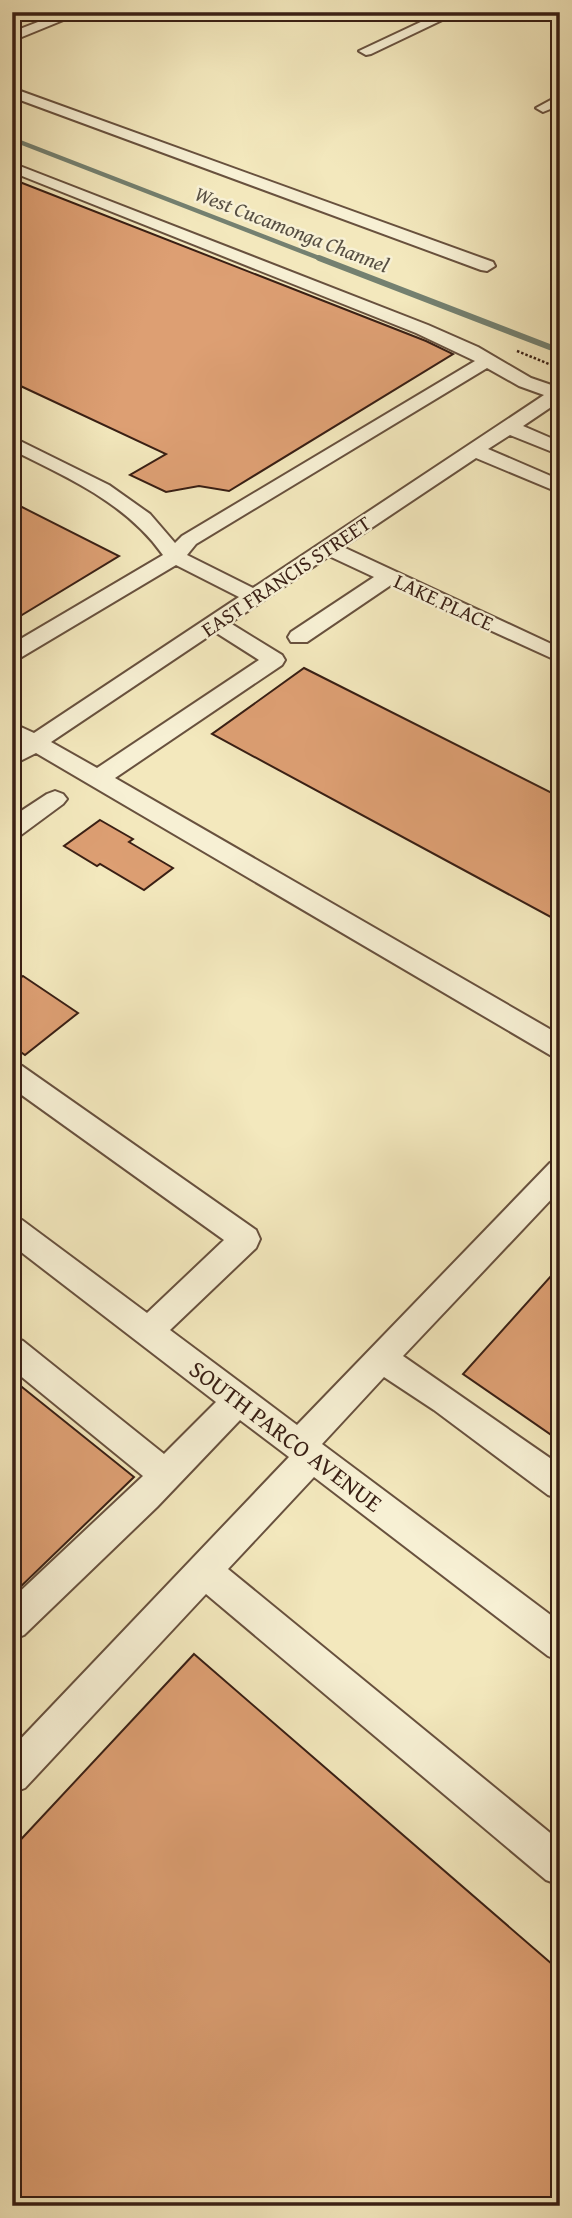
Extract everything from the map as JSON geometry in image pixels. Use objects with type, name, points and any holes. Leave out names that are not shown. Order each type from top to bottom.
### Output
[{"type":"street","points":[[12,37],[77,12]]},
{"type":"street","points":[[366,51],[453,12]]},
{"type":"street","points":[[13,92],[487,265]]},
{"type":"street","points":[[543,108],[560,99]]},
{"type":"street","points":[[12,167],[422,329],[472,351],[525,382],[559,394]]},
{"type":"street","points":[[12,653],[175,557],[189,540],[486,361]]},
{"type":"street","name":"EAST FRANCIS STREET","points":[[12,758],[559,394]]},
{"type":"street","points":[[508,428],[560,449]]},
{"type":"street","points":[[12,443],[103,488],[141,514],[175,557],[254,597]]},
{"type":"street","points":[[474,450],[560,487]]},
{"type":"street","name":"LAKE PLACE","points":[[329,548],[560,656]]},
{"type":"street","points":[[299,637],[390,576]]},
{"type":"street","points":[[98,778],[274,660],[215,624]]},
{"type":"street","points":[[12,730],[560,1048]]},
{"type":"street","points":[[12,829],[55,799]]},
{"type":"street","points":[[12,1073],[245,1239],[148,1331]]},
{"type":"street","points":[[12,1775],[204,1571],[381,1358],[560,1171]]},
{"type":"street","name":"SOUTH PARCO AVENUE","points":[[12,1228],[560,1644]]},
{"type":"street","points":[[12,1350],[166,1475]]},
{"type":"street","points":[[381,1358],[446,1400],[560,1484]]},
{"type":"street","points":[[12,1623],[166,1475],[239,1400]]},
{"type":"street","points":[[204,1571],[560,1866]]},
{"type":"building","points":[[12,179],[426,341],[453,354],[229,491],[199,486],[166,492],[130,475],[166,454],[12,382]]},
{"type":"building","points":[[12,502],[119,556],[12,621]]},
{"type":"building","points":[[304,668],[560,797],[560,922],[212,734]]},
{"type":"building","points":[[100,820],[133,839],[129,842],[173,868],[144,890],[64,846]]},
{"type":"building","points":[[23,976],[78,1013],[25,1055],[12,1046],[12,984]]},
{"type":"building","points":[[560,1266],[560,1441],[463,1374]]},
{"type":"building","points":[[12,1379],[134,1477],[12,1595]]},
{"type":"building","points":[[194,1654],[560,1971],[560,2206],[12,2206],[12,1849]]},
{"type":"waterway","name":"West Cucamonga Channel","points":[[12,139],[324,260]]},
{"type":"waterway","name":"West Cucamonga Channel","points":[[319,258],[560,351]]}]
